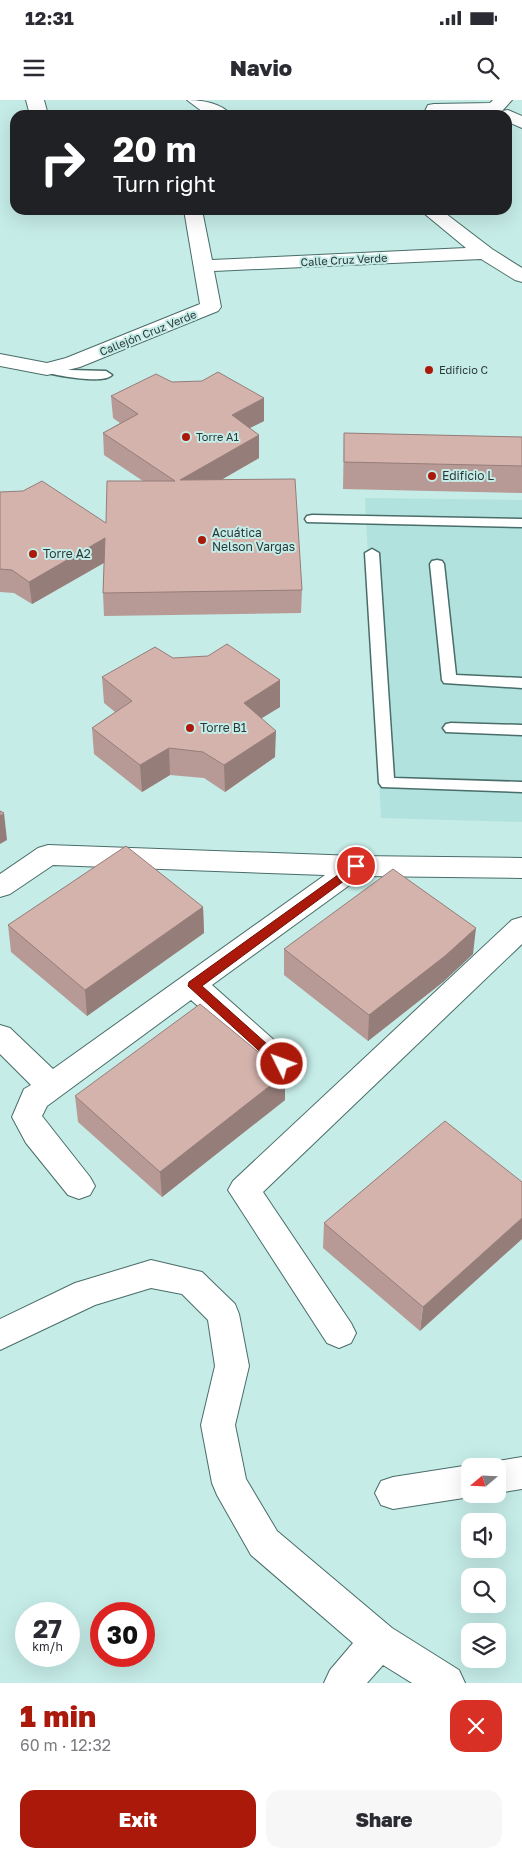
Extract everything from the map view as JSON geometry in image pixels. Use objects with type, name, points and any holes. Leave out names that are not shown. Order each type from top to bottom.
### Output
[{"type":"street","points":[[196,100],[210,110]]},
{"type":"street","points":[[434,110],[503,110]]},
{"type":"street","name":"Callejón Cruz Verde","points":[[47,369],[73,363],[211,307],[194,215]]},
{"type":"street","points":[[437,215],[486,253],[522,276]]},
{"type":"street","name":"Calle Cruz Verde","points":[[203,266],[486,253]]},
{"type":"street","points":[[0,360],[47,369]]},
{"type":"street","points":[[0,887],[48,855],[356,866],[522,868]]},
{"type":"street","points":[[79,1186],[37,1134],[27,1117],[35,1098],[194,986],[356,866]]},
{"type":"street","points":[[339,1333],[244,1190],[522,927]]},
{"type":"street","points":[[194,986],[282,1064]]},
{"type":"street","points":[[0,1036],[51,1086]]},
{"type":"street","points":[[0,1335],[87,1293],[151,1274],[191,1282],[223,1314],[232,1366],[218,1425],[228,1483],[264,1543],[379,1641],[446,1683]]},
{"type":"street","points":[[506,1476],[522,1473]]},
{"type":"street","points":[[393,1493],[461,1482]]},
{"type":"street","points":[[344,1683],[379,1641]]},
{"type":"lane","points":[[47,369],[70,374],[107,372]]},
{"type":"lane","points":[[312,519],[522,523]]},
{"type":"lane","points":[[372,553],[387,783],[522,787]]},
{"type":"lane","points":[[437,564],[449,680],[522,683]]},
{"type":"lane","points":[[452,728],[522,730]]},
{"type":"shaded area","points":[[365,498],[522,500],[522,822],[381,818]]},
{"type":"building","points":[[218,372],[264,398],[232,415],[259,435],[180,480],[295,479],[302,590],[103,593],[105,538],[29,582],[12,570],[0,569],[0,492],[23,491],[42,481],[106,523],[107,481],[175,481],[103,433],[138,414],[111,396],[156,374],[172,382],[202,381]]},
{"type":"building","points":[[344,433],[522,437],[522,466],[344,462]]},
{"type":"building","name":"Torre B1","points":[[227,644],[280,680],[244,703],[276,731],[224,765],[203,752],[169,748],[140,765],[92,728],[132,701],[102,677],[155,647],[173,658],[208,656]]},
{"type":"building","points":[[126,846],[203,907],[85,990],[8,925]]},
{"type":"building","points":[[393,869],[476,928],[445,956],[369,1015],[284,949]]},
{"type":"building","points":[[200,1004],[285,1074],[160,1172],[75,1096]]},
{"type":"building","points":[[445,1121],[522,1182],[522,1218],[423,1307],[324,1223]]},
{"type":"place","name":"Edificio C","points":[[429,370]]},
{"type":"place","name":"Torre A1","points":[[186,437]]},
{"type":"place","name":"Edificio L","points":[[432,476]]},
{"type":"place","name":"Acuática Nelson Vargas","points":[[202,540]]},
{"type":"place","name":"Torre A2","points":[[33,554]]},
{"type":"place","name":"Torre B1","points":[[190,728]]},
{"type":"route","points":[[282,1064],[194,986],[356,866]]}]
